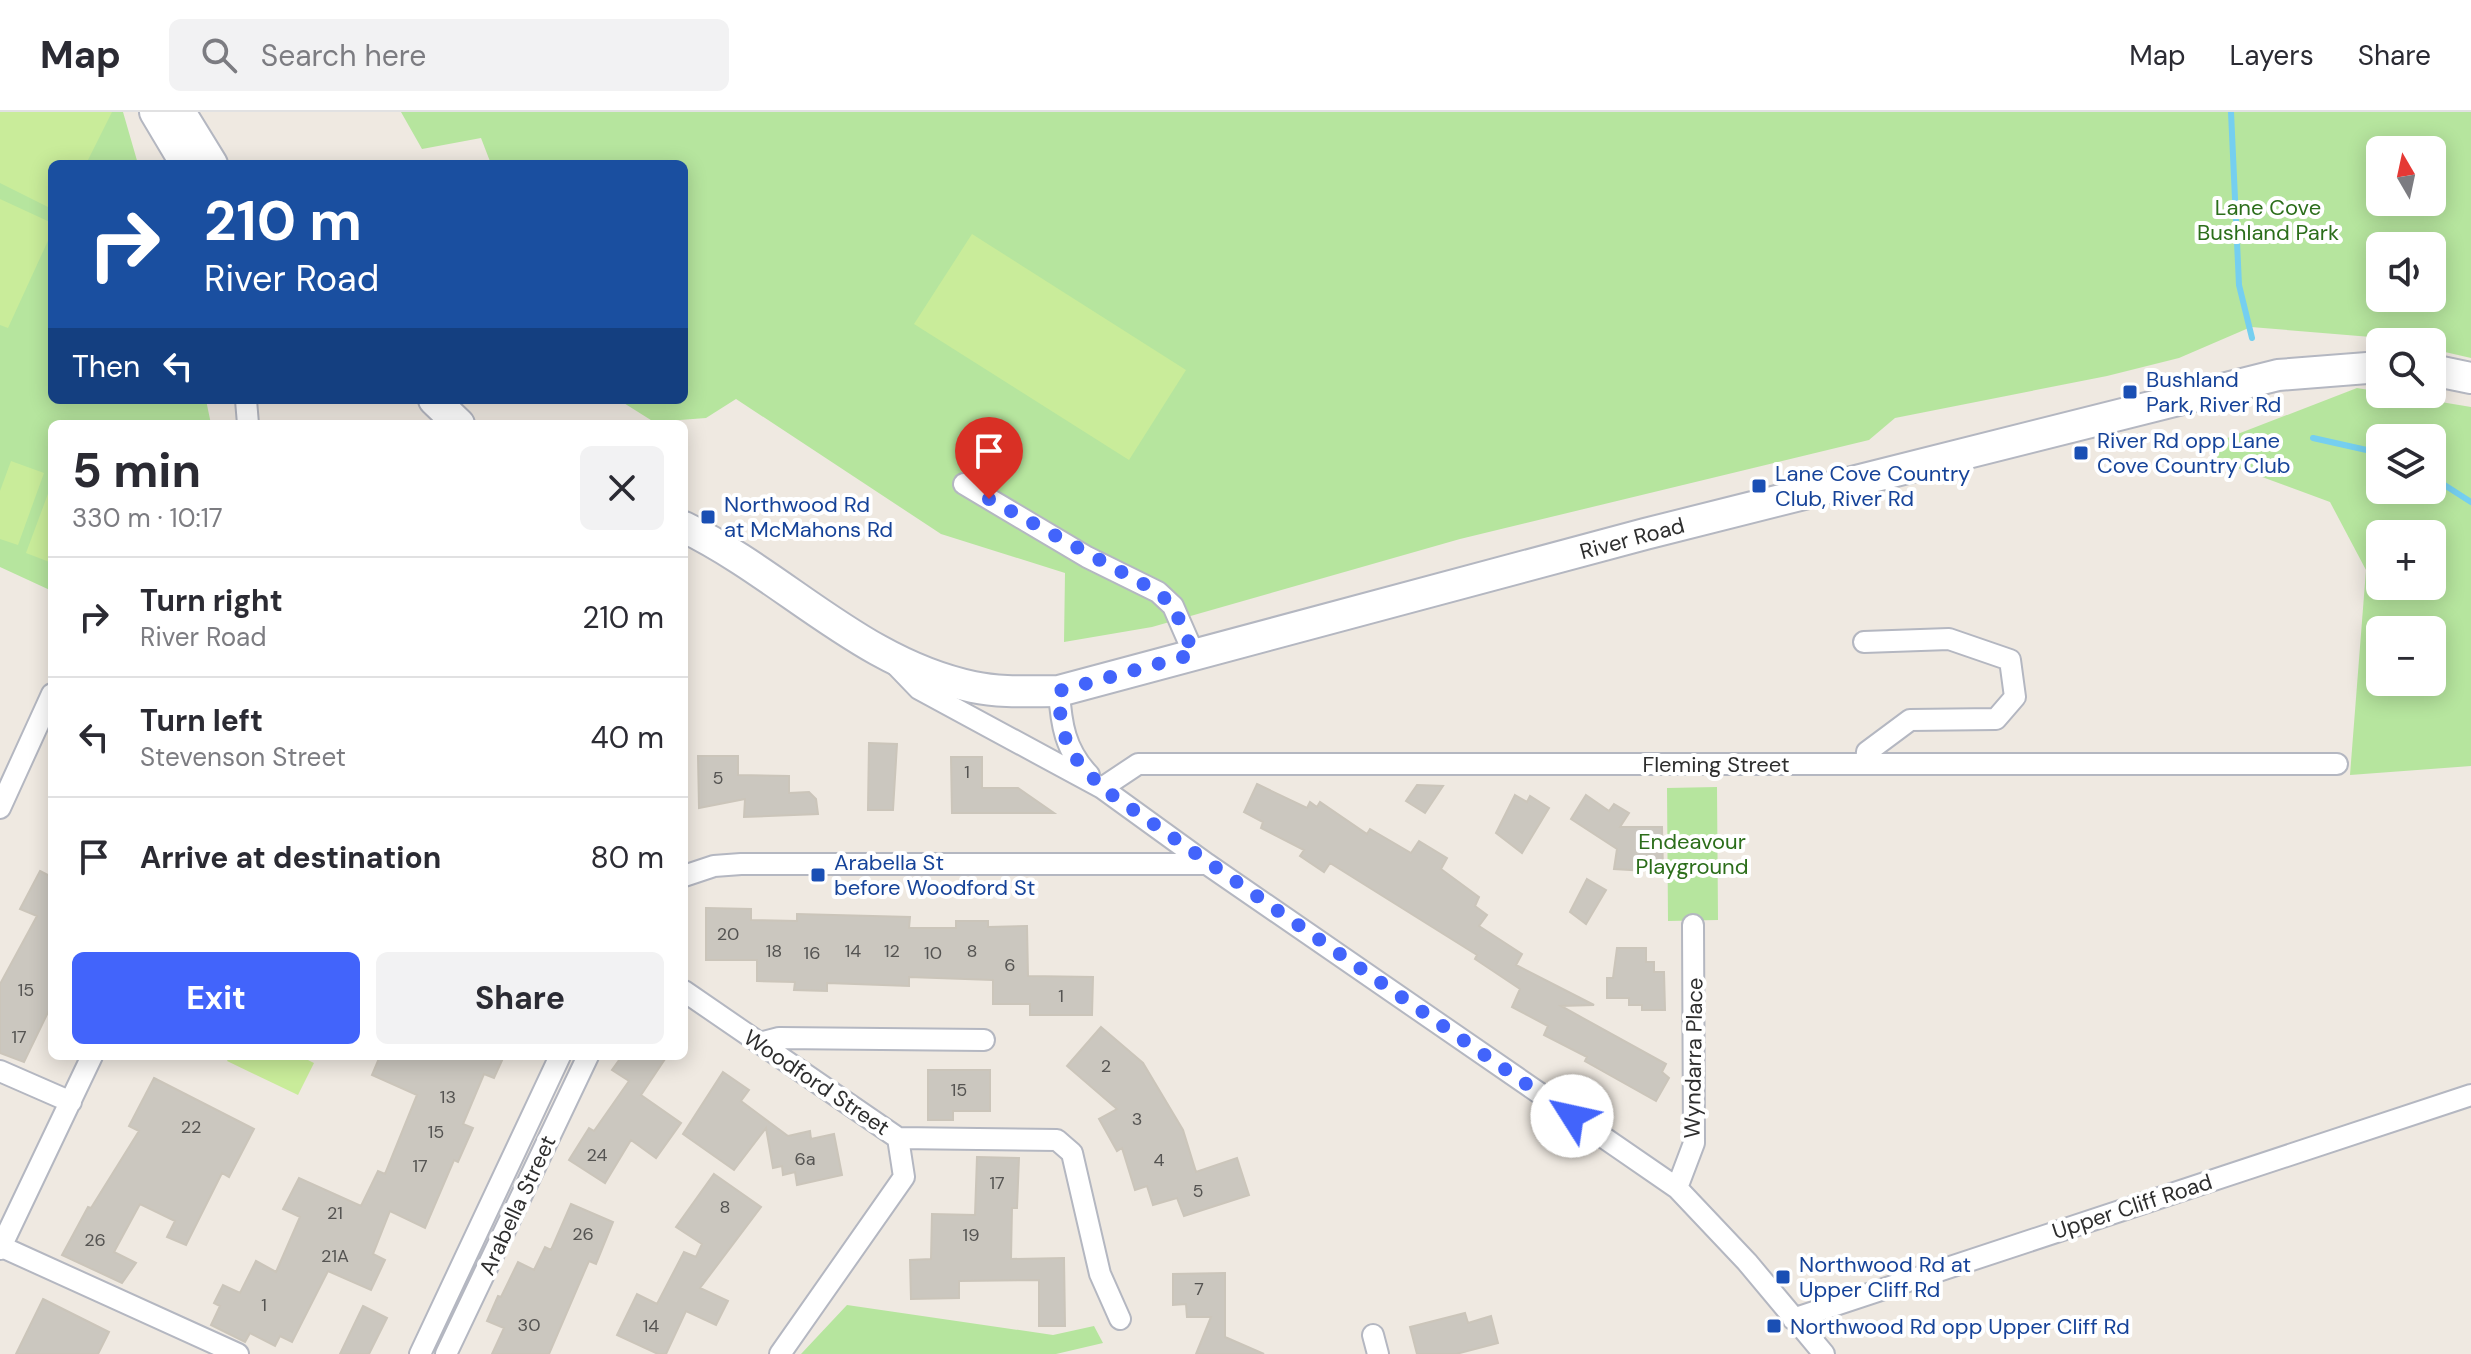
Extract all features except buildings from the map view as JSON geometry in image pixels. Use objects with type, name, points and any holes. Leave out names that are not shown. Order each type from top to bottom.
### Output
[{"type":"main road","points":[[155,112],[184,160]]},
{"type":"main road","points":[[180,112],[210,160]]},
{"type":"main road","name":"River Road","points":[[688,529],[748,564],[843,632],[928,674],[974,687],[1009,692],[1059,691],[1645,534],[2278,375],[2366,368]]},
{"type":"main road","points":[[2446,373],[2471,378]]},
{"type":"main road","points":[[438,404],[455,420]]},
{"type":"street","points":[[964,484],[1087,557],[1158,592],[1173,606],[1194,654]]},
{"type":"street","points":[[1864,642],[1949,639],[2010,660],[2015,697],[1996,719],[1910,720],[1867,752],[1866,764]]},
{"type":"street","points":[[889,657],[919,689],[1102,788],[1207,864],[1677,1188],[1747,1262],[1824,1354]]},
{"type":"street","points":[[1059,691],[1061,726],[1071,753],[1102,788]]},
{"type":"street","points":[[0,808],[48,703]]},
{"type":"street","name":"Fleming Street","points":[[1102,788],[1138,764],[2337,764]]},
{"type":"street","points":[[688,874],[699,869],[741,864],[1207,864]]},
{"type":"street","name":"Wyndarra Place","points":[[1677,1188],[1694,1143],[1693,925]]},
{"type":"street","name":"Woodford Street","points":[[688,994],[898,1138],[904,1177],[780,1354]]},
{"type":"street","points":[[759,1043],[779,1038],[984,1040]]},
{"type":"street","points":[[90,1060],[0,1247],[238,1354]]},
{"type":"street","name":"Arabella Street","points":[[420,1354],[558,1060]]},
{"type":"street","name":"Arabella Street","points":[[446,1354],[586,1060]]},
{"type":"street","points":[[0,1071],[71,1102]]},
{"type":"street","name":"Upper Cliff Road","points":[[1793,1319],[2471,1095]]},
{"type":"street","points":[[898,1138],[1057,1140],[1066,1144],[1072,1153],[1100,1274],[1120,1319]]},
{"type":"green space","points":[[0,112],[123,112],[137,160],[48,160],[48,404],[207,404],[210,420],[48,420],[48,589],[0,567]]},
{"type":"green space","points":[[0,112],[112,112],[88,160],[48,160],[48,207],[0,183]]},
{"type":"green space","name":"Lane Cove Bushland Park","points":[[401,112],[2471,112],[2471,358],[2446,352],[2446,328],[2366,328],[2366,337],[2251,327],[2179,358],[2107,376],[1895,418],[1869,440],[1460,539],[1152,627],[1064,642],[1065,573],[941,534],[736,399],[706,418],[680,420],[651,420],[625,404],[688,404],[688,160],[489,160],[481,138],[422,149]]},
{"type":"green space","points":[[0,199],[48,221],[48,241],[8,328],[0,325]]},
{"type":"green space","points":[[972,234],[1186,370],[1129,460],[914,324]]},
{"type":"green space","points":[[2357,388],[2366,390],[2366,408],[2446,408],[2446,403],[2471,407],[2471,766],[2350,775],[2366,570],[2330,502],[2224,463],[2204,447]]},
{"type":"green space","points":[[11,461],[44,473],[18,545],[0,539],[0,491]]},
{"type":"green space","points":[[48,494],[48,561],[26,553]]},
{"type":"green space","name":"Endeavour Playground","points":[[1717,787],[1718,920],[1668,921],[1667,788]]},
{"type":"green space","points":[[308,1060],[314,1063],[298,1095],[227,1061]]},
{"type":"green space","points":[[847,1305],[1053,1335],[1094,1326],[1103,1343],[1056,1354],[801,1354]]},
{"type":"waterway","points":[[2231,112],[2239,285],[2252,338]]},
{"type":"waterway","points":[[2313,438],[2366,450]]},
{"type":"waterway","points":[[2446,486],[2471,502]]},
{"type":"place","name":"Bushland Park, River Rd","points":[[2130,392]]},
{"type":"place","name":"River Rd opp Lane Cove Country Club","points":[[2081,453]]},
{"type":"place","name":"Lane Cove Country Club, River Rd","points":[[1759,486]]},
{"type":"place","name":"Northwood Rd at McMahons Rd","points":[[708,517]]},
{"type":"place","name":"Arabella St before Woodford St","points":[[818,875]]},
{"type":"place","name":"Northwood Rd at Upper Cliff Rd","points":[[1783,1277]]},
{"type":"place","name":"Northwood Rd opp Upper Cliff Rd","points":[[1774,1326]]},
{"type":"route","points":[[989,499],[1087,557],[1158,592],[1173,606],[1194,654],[1059,691],[1065,739],[1084,770],[1102,788],[1207,864],[1572,1116]]}]
